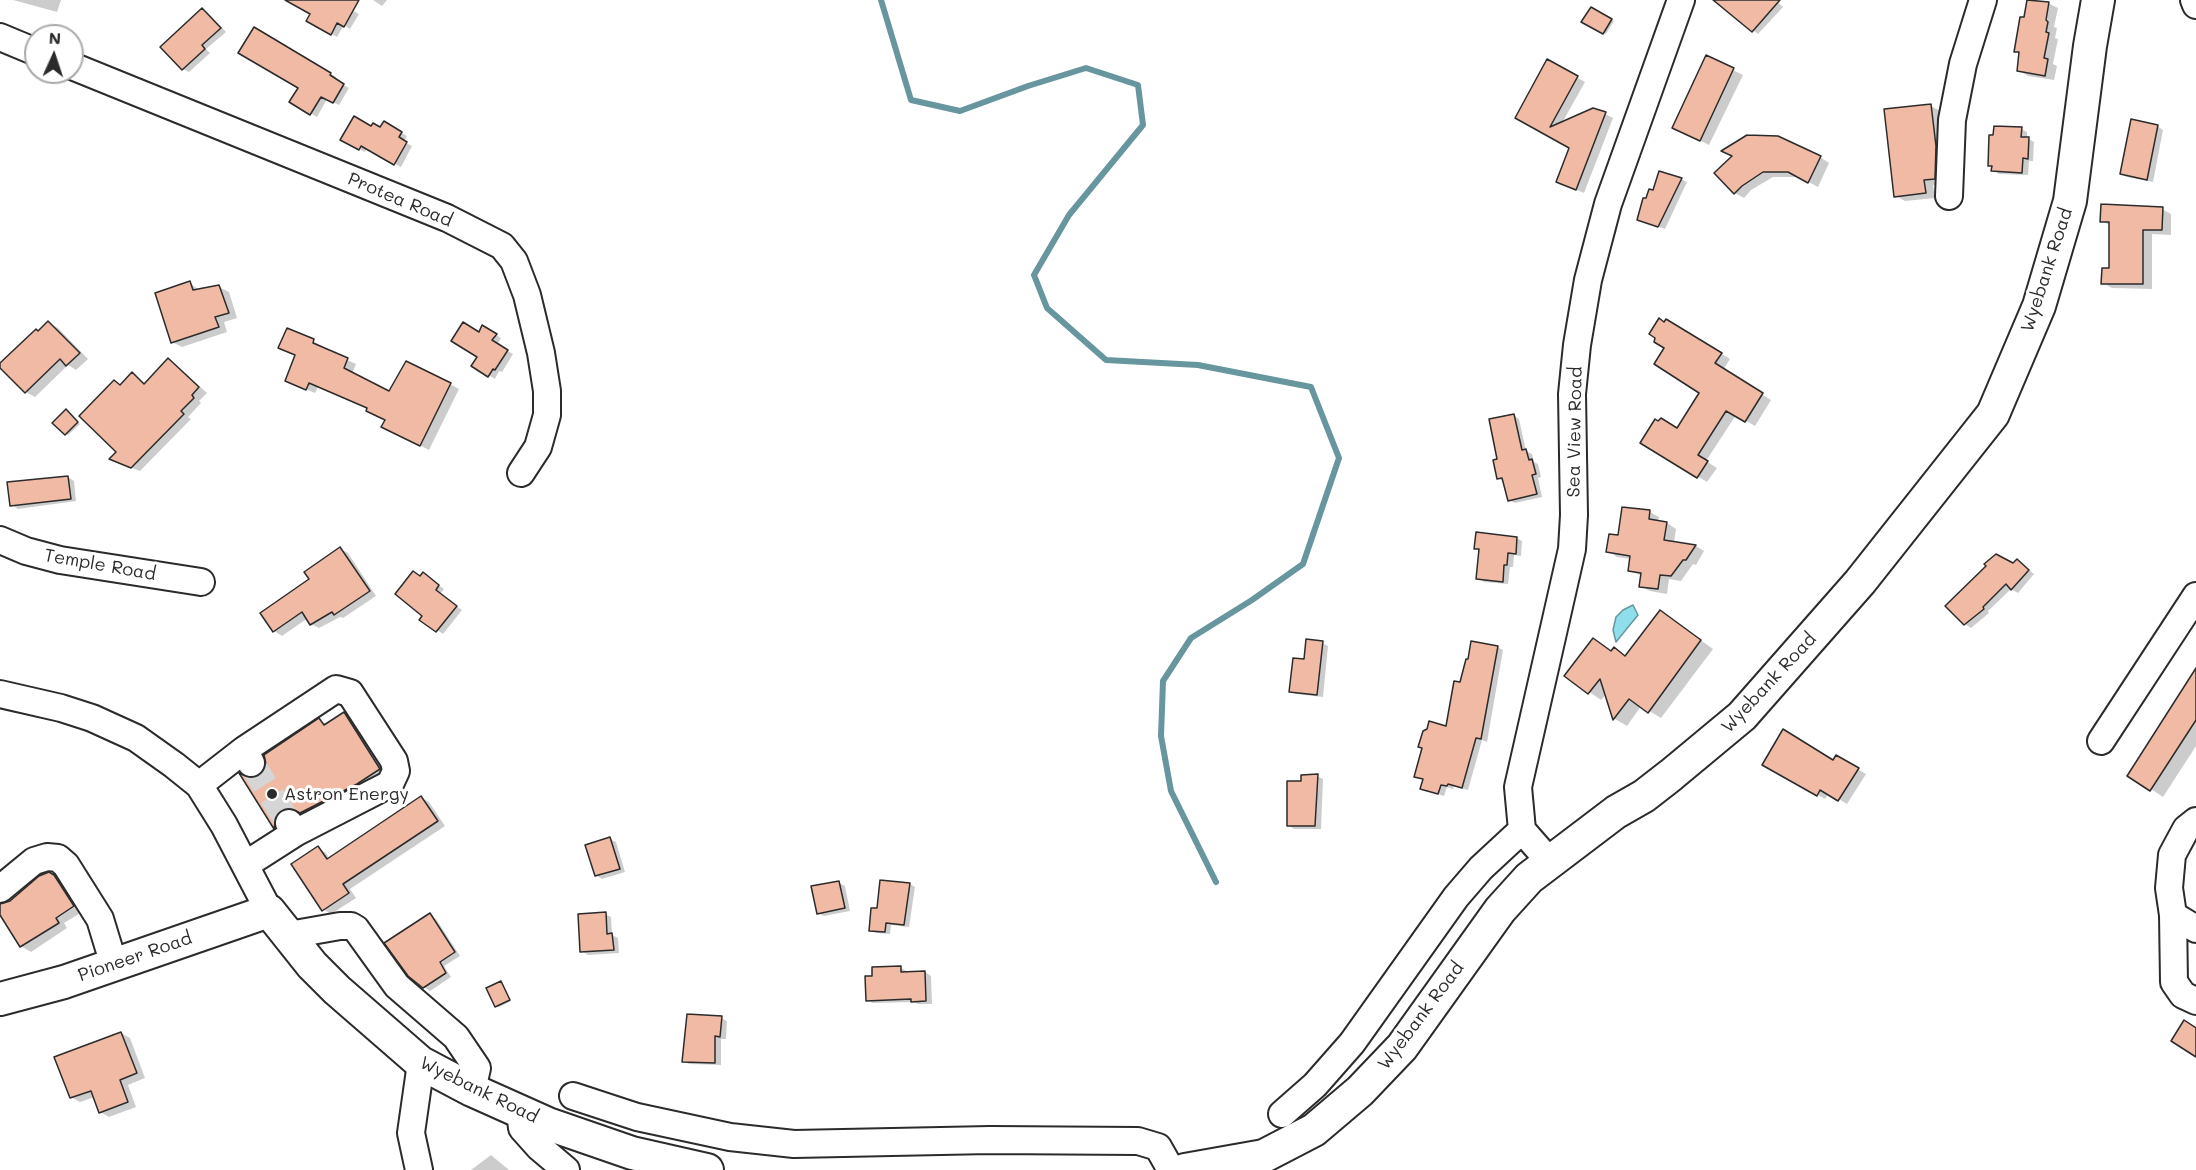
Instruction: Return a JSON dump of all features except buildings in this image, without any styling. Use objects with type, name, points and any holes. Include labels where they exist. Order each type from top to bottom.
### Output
[{"type":"main road","name":"Wyebank Road","points":[[1185,1170],[1263,1163],[1314,1130],[1360,1091],[1402,1047],[1500,909],[1530,878],[1616,812],[1644,796],[1742,717],[1860,582],[1993,414],[2039,306],[2070,201],[2098,0]]},
{"type":"main road","name":"Wyebank Road","points":[[269,911],[312,965],[420,1064],[548,1124],[632,1153],[707,1170]]},
{"type":"main road","name":"Pioneer Road","points":[[0,999],[64,982],[269,911]]},
{"type":"street","name":"Sea View Road","points":[[1522,830],[1518,787],[1572,549],[1575,491],[1572,394],[1577,345],[1588,280],[1608,204],[1681,0]]},
{"type":"street","points":[[1949,196],[1953,111],[1963,64],[1983,0]]},
{"type":"street","points":[[2194,0],[2196,5]]},
{"type":"street","points":[[0,37],[24,47]]},
{"type":"street","name":"Protea Road","points":[[84,71],[447,218],[502,246],[514,261],[527,295],[541,353],[547,391],[547,416],[538,447],[521,473]]},
{"type":"street","name":"Temple Road","points":[[0,540],[26,551],[60,560],[201,582]]},
{"type":"street","points":[[2101,741],[2196,596]]},
{"type":"street","points":[[199,785],[248,757],[336,689],[350,693],[394,761],[396,771],[390,784],[292,828],[245,865]]},
{"type":"street","points":[[0,694],[61,708],[121,731],[149,747],[199,785],[224,825],[269,911]]},
{"type":"street","points":[[2196,821],[2186,829],[2172,855],[2169,888],[2173,915],[2174,982],[2183,995],[2196,1001]]},
{"type":"street","points":[[1282,1114],[1315,1085],[1352,1043],[1456,897],[1481,868],[1522,830],[1550,862]]},
{"type":"street","points":[[0,889],[34,861],[47,856],[58,858],[66,865],[100,919],[114,965]]},
{"type":"street","points":[[2173,915],[2196,929]]},
{"type":"street","points":[[289,935],[340,926],[351,926],[356,929],[397,986],[456,1037],[477,1068],[472,1090]]},
{"type":"street","points":[[419,1170],[411,1132],[420,1064]]},
{"type":"street","points":[[573,1096],[637,1117],[730,1137],[794,1144],[990,1140],[1138,1141],[1158,1148],[1172,1170]]},
{"type":"street","points":[[520,1111],[522,1128],[539,1147],[566,1170]]},
{"type":"water","points":[[1633,605],[1638,615],[1616,642],[1613,630],[1616,617]]},
{"type":"waterway","points":[[881,0],[911,100],[960,111],[1086,68],[1138,85],[1143,125],[1069,215],[1034,275],[1047,308],[1106,360],[1198,365],[1311,387],[1339,458],[1303,564],[1252,600],[1191,638],[1163,681],[1161,736],[1171,791],[1216,882]]},
{"type":"tunnel","points":[[251,763],[289,823]]},
{"type":"place","name":"Astron Energy","points":[[272,794]]}]
